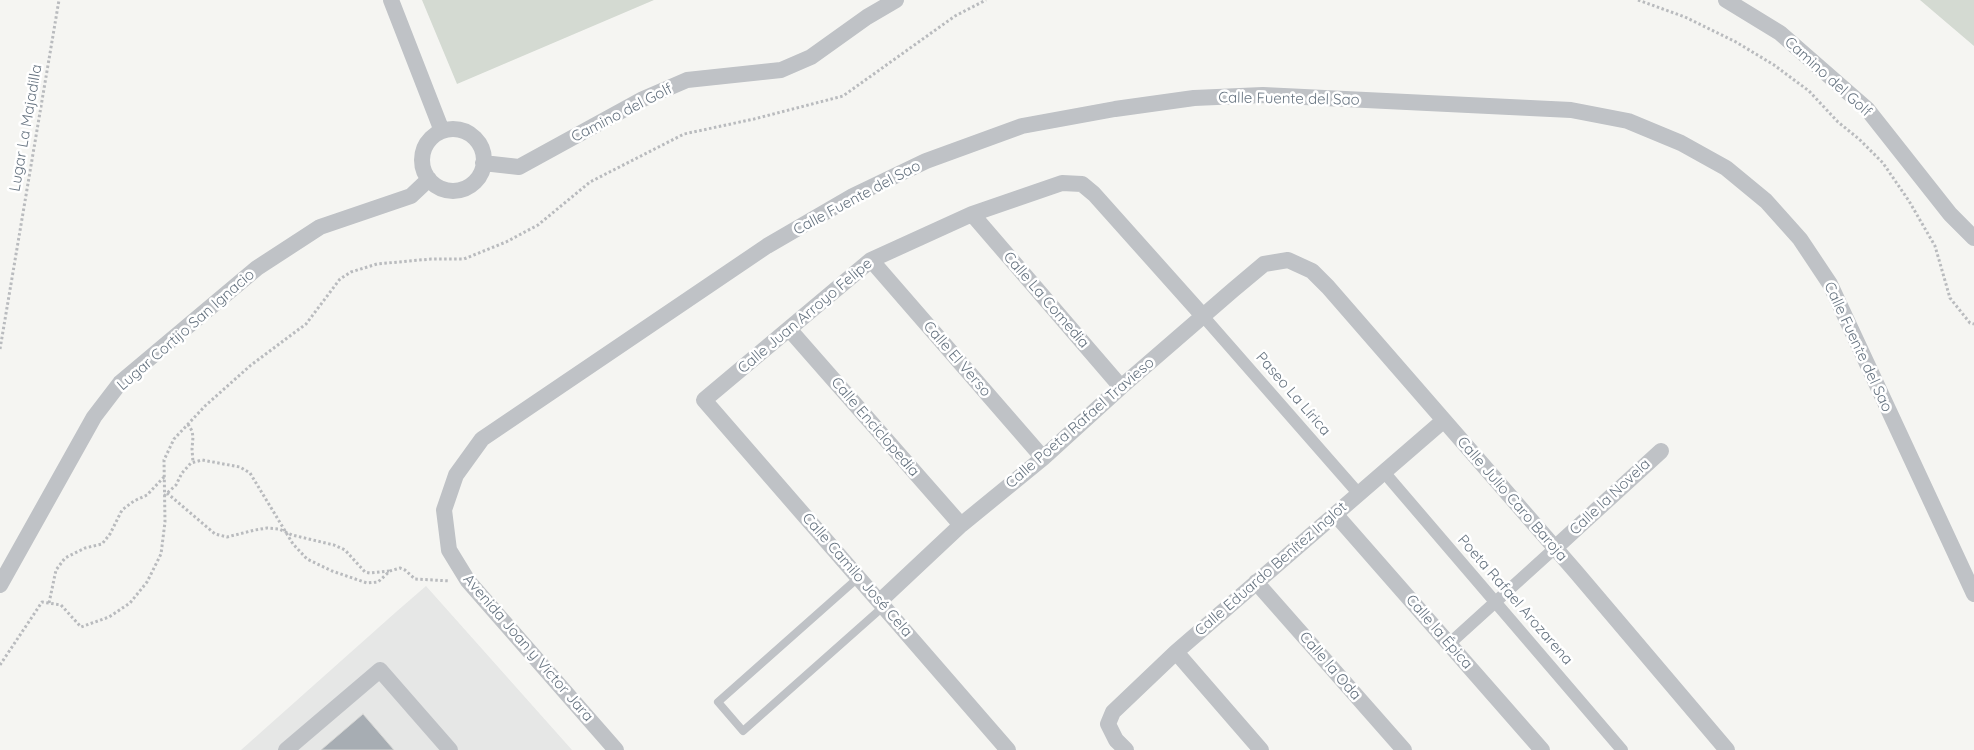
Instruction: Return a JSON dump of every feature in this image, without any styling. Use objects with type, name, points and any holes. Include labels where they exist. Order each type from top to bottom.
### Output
[{"type":"street","points":[[392,0],[442,130]]},
{"type":"street","name":"Camino del Golf","points":[[483,163],[519,167],[643,99],[687,80],[781,70],[810,57],[867,17],[896,0]]},
{"type":"street","name":"Camino del Golf","points":[[1726,0],[1780,33],[1868,109],[1950,214],[1974,238]]},
{"type":"street","name":"Calle Fuente del Sao","points":[[444,510],[456,475],[482,439],[767,246],[853,196],[926,161],[1022,126],[1115,109],[1186,99],[1263,95],[1572,110],[1628,121],[1681,143],[1726,168],[1766,201],[1800,239],[1830,284],[1974,594]]},
{"type":"street","points":[[454,129],[467,132],[476,140],[482,151],[483,163],[481,173],[475,182],[456,190],[446,190],[437,186],[429,179],[423,169],[422,157],[425,146],[432,136],[442,130],[454,129]]},
{"type":"street","name":"Lugar Cortijo San Ignacio","points":[[0,586],[94,417],[120,383],[257,268],[320,227],[411,196],[429,179]]},
{"type":"street","name":"Calle Juan Arroyo Felipe","points":[[704,400],[871,260],[972,214],[1062,183],[1082,184],[1094,194],[1203,316]]},
{"type":"street","name":"Calle La Comedia","points":[[972,214],[1121,387]]},
{"type":"street","name":"Calle El Verso","points":[[871,260],[1043,458]]},
{"type":"street","name":"Calle Poeta Rafael Travieso","points":[[882,604],[961,525],[1043,458],[1121,387],[1264,264],[1288,260]]},
{"type":"street","name":"Calle Julio Caro Baroja","points":[[1288,260],[1312,271],[1328,287],[1555,548],[1727,750]]},
{"type":"street","name":"Paseo La Lírica","points":[[1203,316],[1358,493]]},
{"type":"street","name":"Calle Enciclopedia","points":[[789,329],[961,525]]},
{"type":"street","name":"Calle Camilo José Cela","points":[[704,400],[1008,750]]},
{"type":"street","name":"Calle Eduardo Benítez Inglot","points":[[1126,750],[1116,740],[1108,724],[1112,712],[1176,652],[1443,421]]},
{"type":"street","name":"Calle la Novela","points":[[1449,644],[1661,451]]},
{"type":"street","name":"Poeta Rafael Arozarena","points":[[1384,471],[1622,750]]},
{"type":"street","name":"Avenida Joan y Victor Jara","points":[[444,510],[449,550],[468,581],[616,750]]},
{"type":"street","name":"Calle la Épica","points":[[1336,515],[1542,750]]},
{"type":"street","name":"Calle la Oda","points":[[1256,582],[1404,750]]},
{"type":"street","points":[[1176,652],[1261,750]]},
{"type":"street","points":[[286,750],[380,670],[450,750]]},
{"type":"lane","points":[[859,577],[718,702],[743,731],[882,604]]},
{"type":"path","name":"Lugar La Majadilla","points":[[0,349],[59,0]]},
{"type":"path","points":[[0,665],[42,602],[61,605],[82,627],[110,617],[130,603],[147,582],[161,554],[166,495],[164,460],[174,439],[205,406],[251,365],[306,324],[340,279],[351,272],[377,264],[431,259],[464,259],[506,242],[538,225],[590,182],[684,134],[754,119],[843,96],[955,16],[986,0]]},
{"type":"path","points":[[1638,0],[1686,17],[1736,42],[1774,64],[1809,91],[1838,122],[1859,139],[1883,163],[1909,201],[1935,246],[1950,298],[1970,323],[1974,324]]},
{"type":"path","points":[[188,424],[192,431],[193,462]]},
{"type":"path","points":[[166,495],[176,485],[182,473],[193,462],[202,460],[240,467],[250,473],[293,544],[308,559],[332,571],[367,583],[378,582],[390,571]]},
{"type":"path","points":[[49,603],[56,570],[65,558],[85,548],[102,544],[110,534],[122,510],[134,501],[147,495],[164,477]]},
{"type":"path","points":[[166,495],[215,534],[227,537],[267,528],[279,529],[310,541],[334,545],[345,550],[365,572],[390,571],[400,568],[415,579],[468,581]]},
{"type":"shaded area","points":[[422,0],[654,0],[457,84]]},
{"type":"shaded area","points":[[1920,0],[1974,0],[1974,46]]},
{"type":"shaded area","points":[[426,586],[572,750],[241,750],[396,612]]},
{"type":"building","points":[[363,714],[394,750],[321,750]]}]
